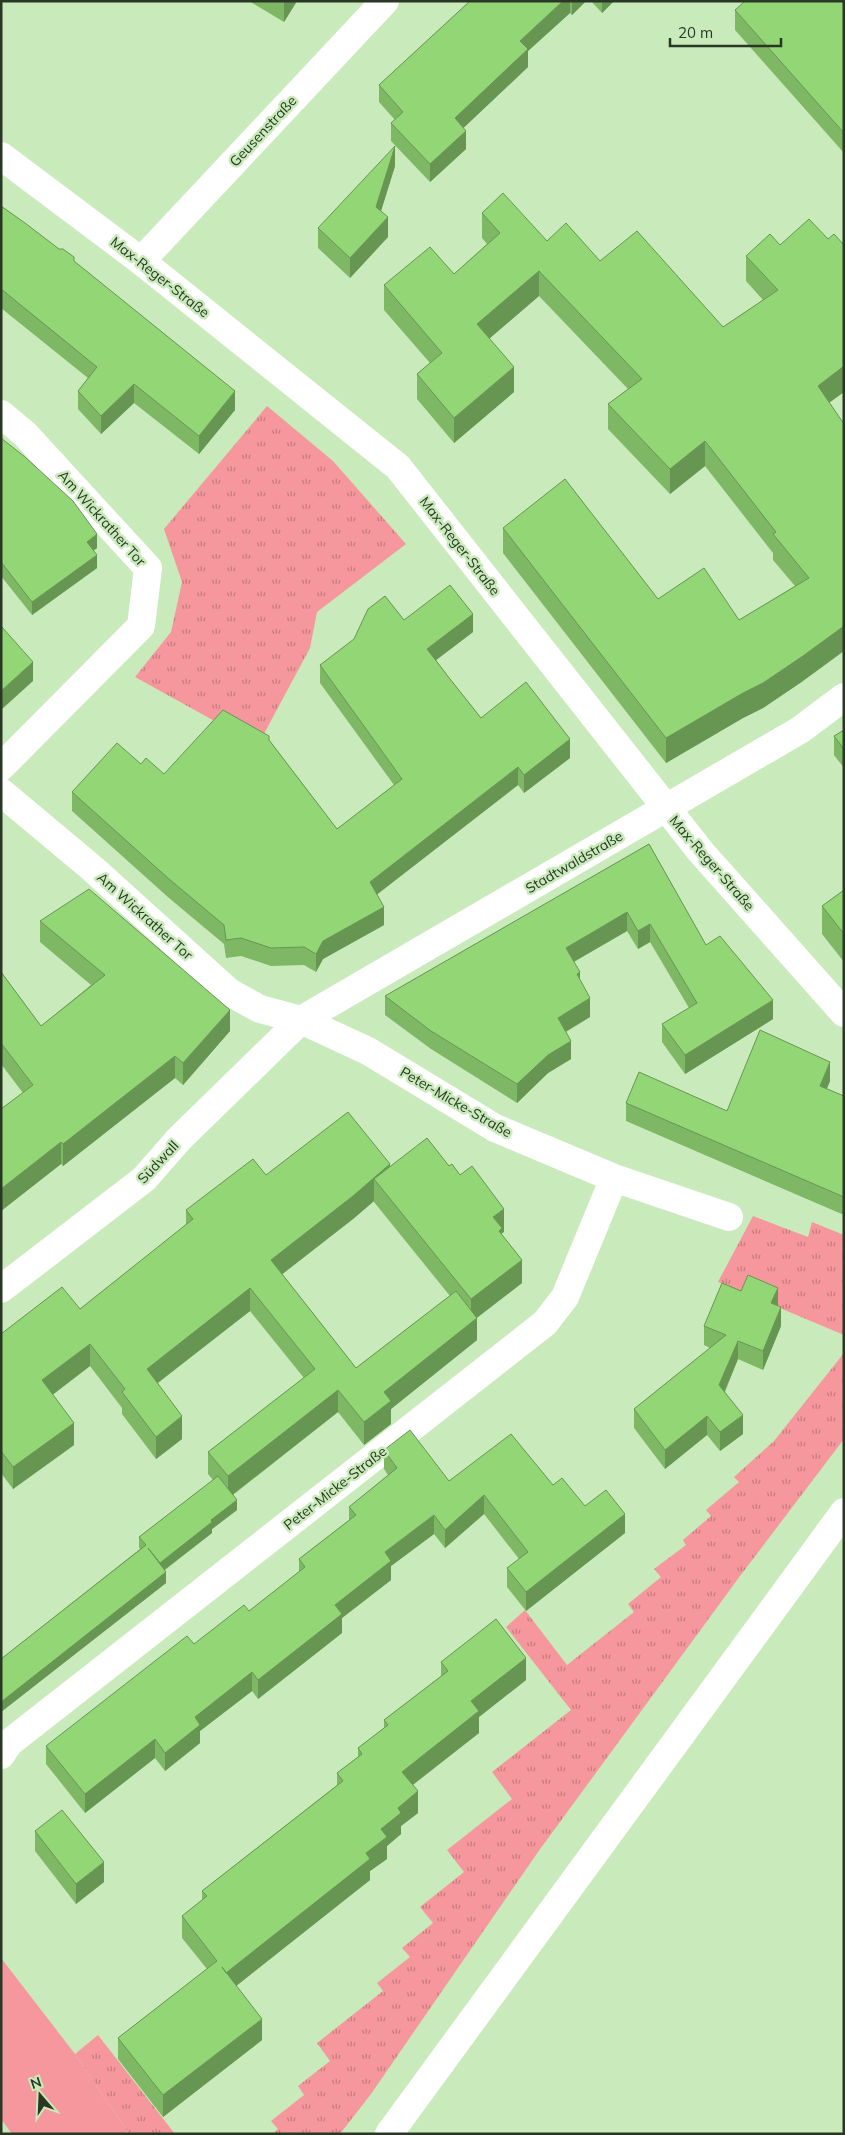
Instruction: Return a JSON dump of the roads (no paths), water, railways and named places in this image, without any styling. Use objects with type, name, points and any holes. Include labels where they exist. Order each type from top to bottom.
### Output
[{"type":"street","name":"Geusenstraße","points":[[141,261],[385,1]]},
{"type":"street","name":"Max-Reger-Straße","points":[[1,156],[141,261],[398,466],[666,809],[701,852],[844,1014]]},
{"type":"street","name":"Am Wickrather Tor","points":[[1,414],[25,434],[148,568],[141,626],[1,767]]},
{"type":"street","name":"Stadtwaldstraße","points":[[301,1020],[800,730],[844,697]]},
{"type":"street","name":"Am Wickrather Tor","points":[[1,792],[93,869],[229,992],[260,1009],[301,1020]]},
{"type":"street","name":"Peter-Micke-Straße","points":[[301,1020],[368,1050],[495,1128],[614,1178],[729,1217]]},
{"type":"street","name":"Südwall","points":[[1,1289],[144,1179],[179,1139],[301,1020]]},
{"type":"street","name":"Peter-Micke-Straße","points":[[1,1756],[8,1743],[545,1324],[565,1297],[614,1178]]},
{"type":"street","points":[[389,2134],[512,1969],[691,1718],[844,1512]]}]
